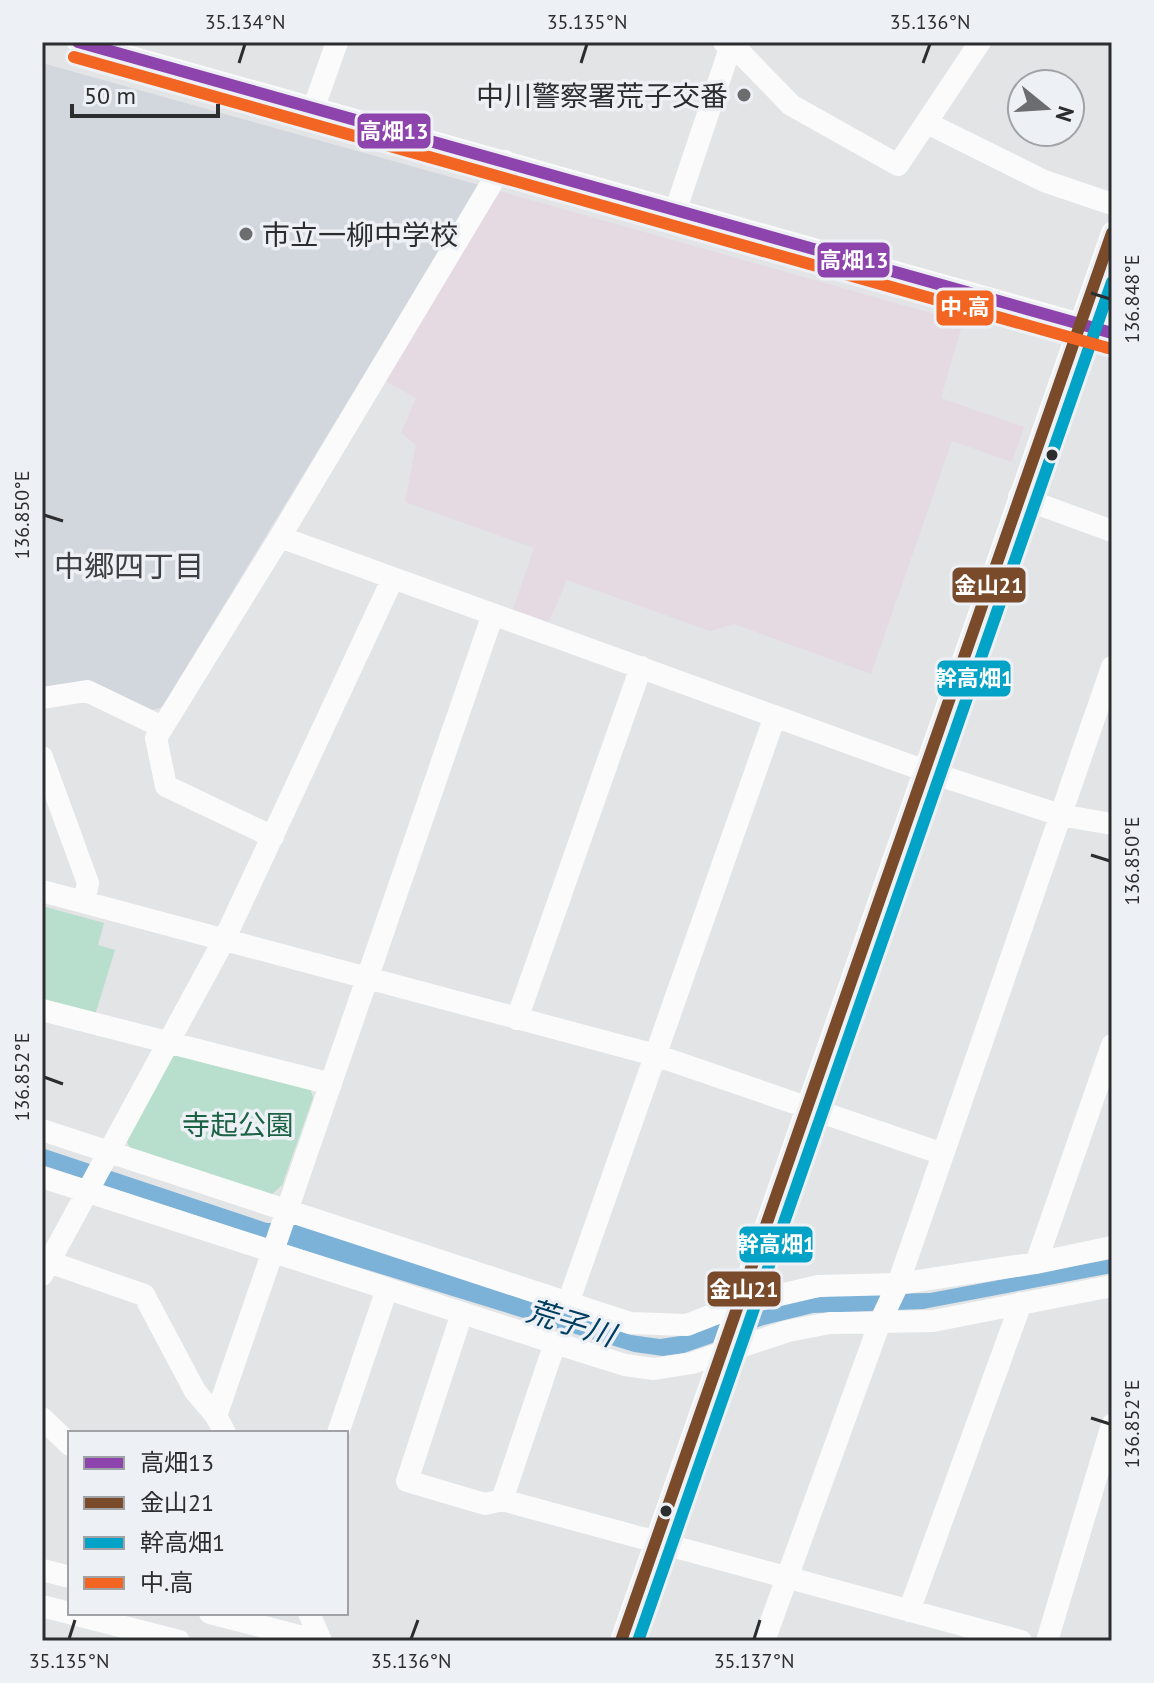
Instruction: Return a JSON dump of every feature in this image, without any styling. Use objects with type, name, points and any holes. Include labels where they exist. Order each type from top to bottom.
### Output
[{"type":"street","points":[[78,42],[1112,333]]},
{"type":"street","points":[[314,107],[337,42]]},
{"type":"street","points":[[676,209],[729,43],[791,105],[898,165],[980,42]]},
{"type":"street","points":[[927,123],[1044,181],[1112,204]]},
{"type":"street","points":[[273,837],[166,786],[156,738],[505,161]]},
{"type":"street","points":[[621,1641],[1112,233]]},
{"type":"street","points":[[1019,497],[1112,531]]},
{"type":"street","points":[[280,537],[923,770],[1060,815],[1112,824]]},
{"type":"street","points":[[220,1424],[195,1391],[144,1295],[46,1268],[224,940],[393,578]]},
{"type":"street","points":[[220,1424],[274,1248],[493,614]]},
{"type":"street","points":[[517,1019],[641,667]]},
{"type":"street","points":[[764,1641],[881,1320],[896,1287],[1112,667]]},
{"type":"street","points":[[42,698],[87,691],[162,727]]},
{"type":"street","points":[[568,1303],[775,716]]},
{"type":"street","points":[[42,757],[88,883],[84,902]]},
{"type":"street","points":[[42,891],[655,1055],[943,1154]]},
{"type":"street","points":[[42,1010],[331,1084]]},
{"type":"street","points":[[1036,1263],[1112,1045]]},
{"type":"street","points":[[42,1130],[107,1158],[630,1323],[648,1325],[687,1325],[818,1286],[896,1287],[1112,1247]]},
{"type":"street","points":[[42,1177],[90,1189],[274,1248],[387,1289],[625,1365],[654,1369],[692,1363],[788,1331],[830,1323],[933,1321],[1112,1286]]},
{"type":"street","points":[[339,1431],[387,1289]]},
{"type":"street","points":[[909,1611],[1021,1303]]},
{"type":"street","points":[[462,1313],[407,1481],[485,1504],[502,1500],[1021,1641]]},
{"type":"street","points":[[502,1500],[555,1343]]},
{"type":"street","points":[[42,1418],[68,1443]]},
{"type":"street","points":[[1047,1641],[1112,1425]]},
{"type":"street","points":[[1090,1499],[1112,1505]]},
{"type":"street","points":[[42,1570],[68,1576]]},
{"type":"street","points":[[42,1606],[111,1632],[179,1641]]},
{"type":"street","points":[[218,1615],[319,1641]]},
{"type":"street","points":[[310,1615],[319,1641]]},
{"type":"shaded area","points":[[42,63],[479,185],[162,707],[152,710],[89,680],[42,687]]},
{"type":"shaded area","points":[[499,191],[963,322],[941,398],[1024,427],[1012,462],[952,441],[871,674],[734,624],[710,631],[567,580],[549,622],[513,609],[534,548],[405,502],[416,445],[401,433],[416,398],[385,381]]},
{"type":"green space","points":[[42,906],[104,923],[98,945],[115,950],[95,1015],[42,1001]]},
{"type":"green space","name":"寺起公園","points":[[174,1054],[309,1084],[313,1098],[282,1185],[271,1195],[130,1148],[126,1140]]},
{"type":"water","name":"荒子川","points":[[42,1148],[267,1223],[294,1223],[631,1335],[660,1339],[687,1335],[775,1304],[834,1295],[930,1293],[1112,1259],[1112,1273],[923,1309],[813,1313],[764,1325],[684,1353],[663,1356],[634,1352],[264,1238],[42,1165]]},
{"type":"transit line","name":"高畑13","points":[[78,42],[1112,333]]},
{"type":"transit line","name":"中.高","points":[[74,57],[1108,348]]},
{"type":"transit line","name":"金山21","points":[[621,1641],[1112,233]]},
{"type":"transit line","name":"幹高畑1","points":[[638,1641],[1112,282]]},
{"type":"place","name":"中川警察署荒子交番","points":[[744,95]]},
{"type":"place","name":"市立一柳中学校","points":[[246,234]]},
{"type":"district","name":"中郷四丁目","points":[[129,565]]}]
